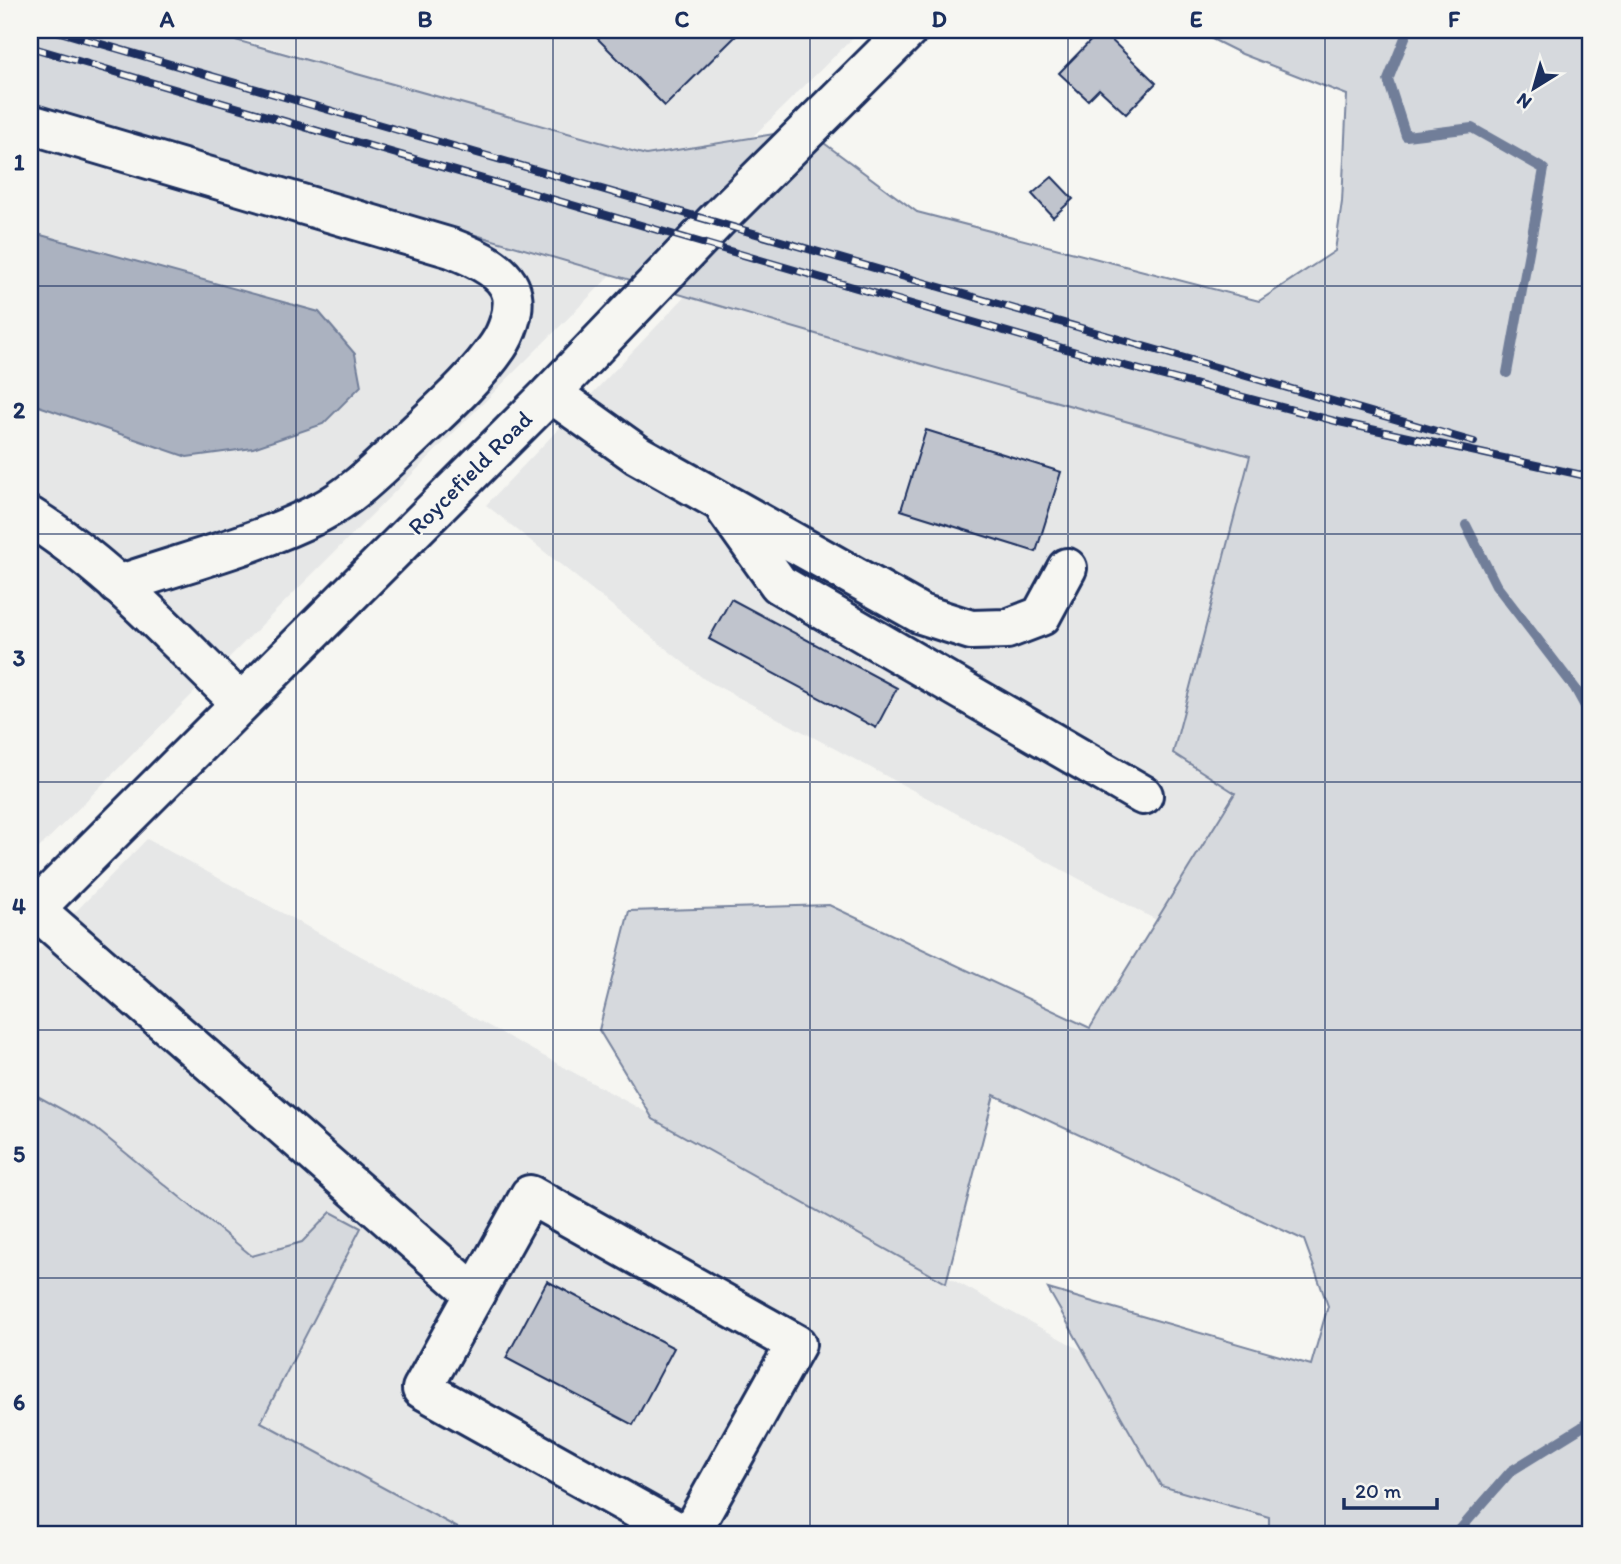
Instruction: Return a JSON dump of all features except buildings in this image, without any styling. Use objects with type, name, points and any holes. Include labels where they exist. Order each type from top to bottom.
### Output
[{"type":"street","name":"Roycefield Road","points":[[32,912],[551,393],[716,221],[908,30]]},
{"type":"street","points":[[30,124],[451,247],[491,268],[512,293],[509,323],[499,344],[484,363],[449,402],[354,490],[322,512],[287,528],[118,586]]},
{"type":"street","points":[[551,393],[638,455],[921,614],[971,630],[1007,629],[1041,616],[1067,568]]},
{"type":"street","points":[[722,503],[779,584],[1143,795]]},
{"type":"street","points":[[30,517],[61,537],[118,586],[240,702]]},
{"type":"street","points":[[32,912],[475,1294]]},
{"type":"street","points":[[682,1534],[422,1389],[530,1195],[796,1344],[690,1534]]},
{"type":"shaded area","points":[[30,30],[200,30],[646,155],[805,129],[917,212],[1259,301],[1335,251],[1342,202],[1347,95],[1242,54],[1194,30],[1591,30],[1591,1534],[1269,1534],[1269,1517],[1161,1486],[1048,1289],[1311,1365],[1328,1306],[1304,1240],[994,1095],[946,1283],[653,1119],[599,1030],[629,911],[829,905],[1090,1028],[1235,793],[1173,753],[1250,456],[840,341],[30,105]]},
{"type":"shaded area","points":[[210,30],[861,30],[713,176]]},
{"type":"shaded area","points":[[30,98],[617,269],[30,857]]},
{"type":"shaded area","points":[[30,232],[319,312],[355,354],[361,386],[323,424],[253,448],[187,457],[30,403]]},
{"type":"shaded area","points":[[696,285],[1264,452],[1239,782],[1160,922],[704,679],[486,505]]},
{"type":"shaded area","points":[[147,839],[1346,1495],[1317,1534],[396,1534],[30,1334],[30,958]]},
{"type":"shaded area","points":[[30,1092],[94,1127],[252,1256],[302,1242],[331,1212],[361,1228],[261,1422],[469,1534],[30,1534]]},
{"type":"waterway","points":[[1408,30],[1388,80],[1406,136],[1472,128],[1544,169],[1507,373]]},
{"type":"waterway","points":[[1466,525],[1496,585],[1575,688],[1591,717]]},
{"type":"waterway","points":[[1456,1534],[1511,1471],[1582,1427],[1591,1418]]},
{"type":"railway","points":[[53,30],[1474,442]]},
{"type":"railway","points":[[30,47],[1114,363],[1339,422],[1591,477]]}]
